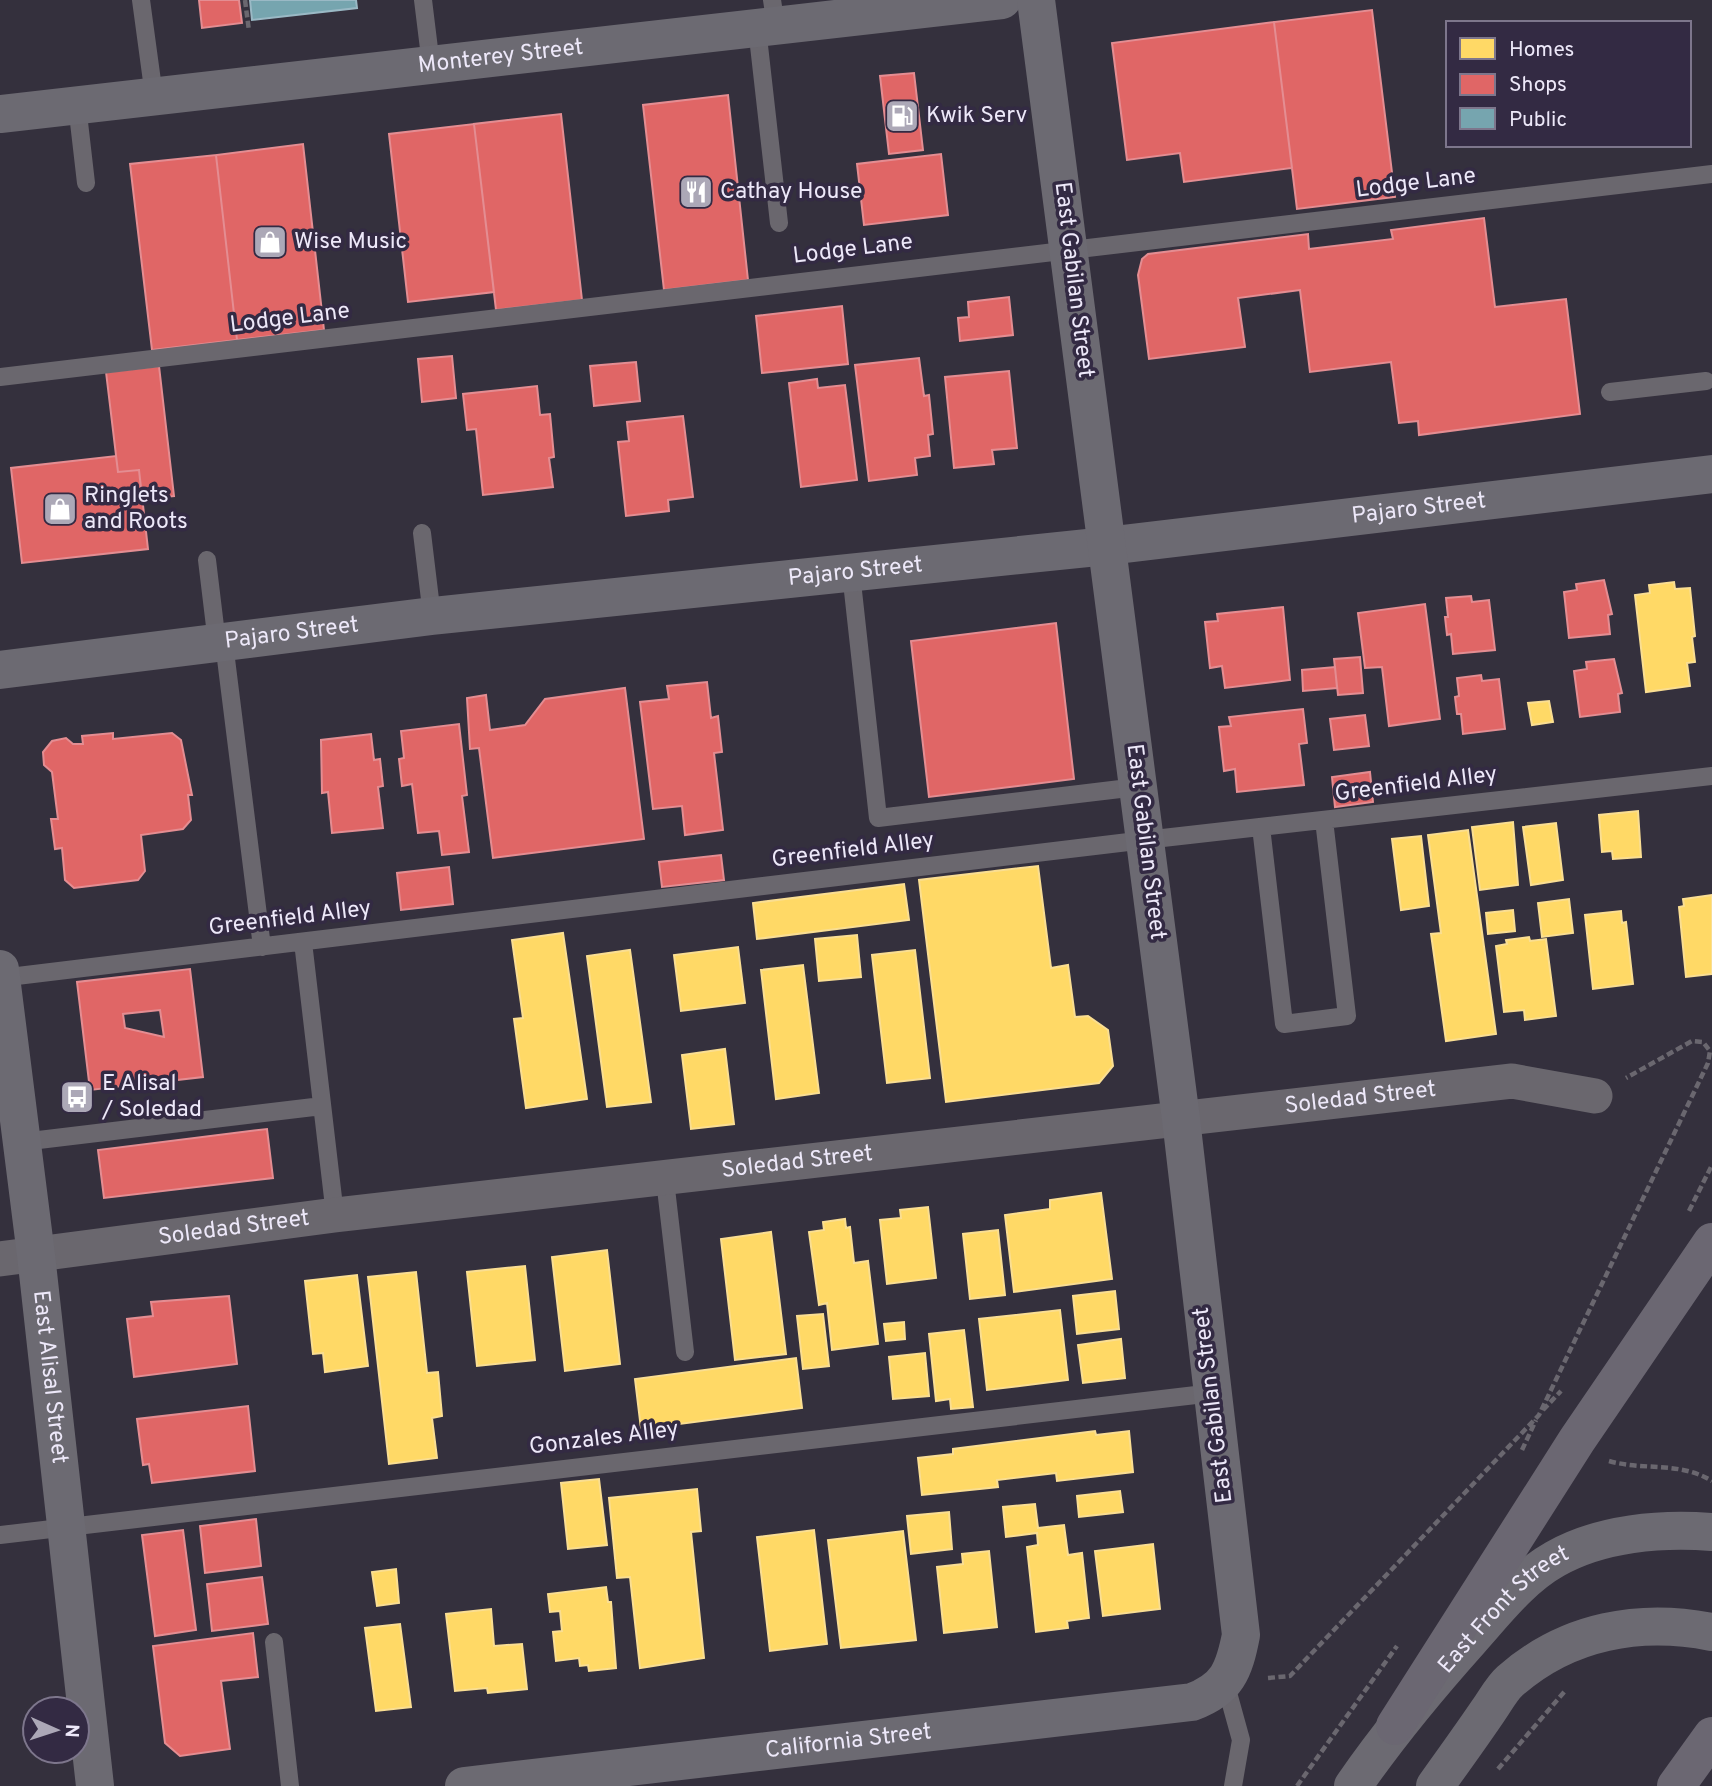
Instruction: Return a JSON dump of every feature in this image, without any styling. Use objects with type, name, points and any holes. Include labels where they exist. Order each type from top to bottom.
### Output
[{"type":"main road","points":[[1395,1726],[1577,1440],[1712,1242]]},
{"type":"main road","points":[[1682,1778],[1712,1736]]},
{"type":"street","name":"Monterey Street","points":[[0,114],[431,65],[768,18],[1002,0]]},
{"type":"street","name":"East Gabilan Street","points":[[1036,0],[1181,1119],[1241,1635],[1236,1660],[1225,1682]]},
{"type":"street","name":"Pajaro Street","points":[[0,670],[432,616],[1107,546],[1712,474]]},
{"type":"street","name":"East Alisal Street","points":[[0,975],[22,1142],[18,1257],[67,1526],[95,1786]]},
{"type":"street","name":"Soledad Street","points":[[18,1257],[335,1216],[1512,1082],[1595,1096]]},
{"type":"street","name":"East Front Street","points":[[1353,1786],[1395,1726],[1517,1587],[1555,1558],[1596,1542],[1641,1533],[1712,1532]]},
{"type":"street","points":[[1435,1786],[1509,1681],[1551,1653],[1591,1636],[1632,1625],[1673,1624],[1712,1632]]},
{"type":"street","name":"California Street","points":[[464,1786],[1192,1702],[1211,1695],[1225,1682]]},
{"type":"lane","points":[[141,0],[154,96]]},
{"type":"lane","points":[[423,0],[431,65]]},
{"type":"lane","points":[[768,18],[779,223]]},
{"type":"lane","points":[[77,105],[86,183]]},
{"type":"lane","name":"Lodge Lane","points":[[0,377],[1070,248],[1712,174]]},
{"type":"lane","points":[[1610,392],[1706,381]]},
{"type":"lane","points":[[422,533],[432,616]]},
{"type":"lane","points":[[207,559],[262,947]]},
{"type":"lane","points":[[851,573],[878,818],[1137,787]]},
{"type":"lane","name":"Greenfield Alley","points":[[0,975],[262,947],[1144,840],[1712,776]]},
{"type":"lane","points":[[1261,827],[1284,1024],[1347,1016],[1324,820]]},
{"type":"lane","points":[[303,942],[335,1216]]},
{"type":"lane","points":[[22,1142],[322,1106]]},
{"type":"lane","points":[[665,1180],[685,1352]]},
{"type":"lane","name":"Gonzales Alley","points":[[0,1535],[1213,1393]]},
{"type":"lane","points":[[274,1642],[290,1786]]},
{"type":"lane","points":[[1225,1682],[1241,1740],[1233,1786]]},
{"type":"path","points":[[245,0],[249,31]]},
{"type":"path","points":[[1225,1682],[1290,1675],[1539,1415],[1709,1063],[1710,1051],[1703,1042],[1692,1041],[1595,1096]]},
{"type":"path","points":[[1604,1460],[1629,1467],[1677,1466],[1695,1470],[1712,1481]]},
{"type":"path","points":[[1493,1775],[1569,1688]]},
{"type":"building: Homes","points":[[1674,582],[1675,589],[1690,588],[1695,662],[1687,663],[1690,686],[1646,692],[1635,595],[1650,593],[1649,585]]},
{"type":"building: Homes","points":[[1549,701],[1553,722],[1532,725],[1528,703]]},
{"type":"building: Homes","points":[[1638,811],[1641,857],[1613,859],[1612,851],[1602,852],[1599,815]]},
{"type":"building: Homes","points":[[1513,822],[1518,885],[1480,890],[1472,827]]},
{"type":"building: Homes","points":[[1556,823],[1563,880],[1531,885],[1523,827]]},
{"type":"building: Homes","points":[[1468,830],[1496,1034],[1446,1041],[1431,934],[1441,933],[1428,835]]},
{"type":"building: Homes","points":[[1421,836],[1429,906],[1401,910],[1392,839]]},
{"type":"building: Homes","points":[[1038,866],[1051,968],[1068,965],[1075,1017],[1088,1016],[1108,1030],[1113,1066],[1099,1083],[946,1102],[919,880]]},
{"type":"building: Homes","points":[[904,884],[909,920],[757,939],[753,903]]},
{"type":"building: Homes","points":[[1712,895],[1712,974],[1686,977],[1679,907],[1684,906],[1683,899]]},
{"type":"building: Homes","points":[[1569,899],[1573,933],[1542,937],[1538,903]]},
{"type":"building: Homes","points":[[1513,910],[1515,931],[1488,934],[1486,913]]},
{"type":"building: Homes","points":[[1621,911],[1622,923],[1626,922],[1633,984],[1593,989],[1585,915]]},
{"type":"building: Homes","points":[[563,933],[587,1099],[526,1108],[514,1019],[523,1018],[512,940]]},
{"type":"building: Homes","points":[[857,935],[861,977],[819,981],[815,939]]},
{"type":"building: Homes","points":[[1529,937],[1530,941],[1546,939],[1556,1016],[1525,1020],[1524,1010],[1504,1012],[1496,946],[1507,944],[1506,940]]},
{"type":"building: Homes","points":[[738,947],[745,1003],[681,1011],[674,955]]},
{"type":"building: Homes","points":[[630,950],[651,1102],[607,1107],[587,956]]},
{"type":"building: Homes","points":[[915,950],[930,1078],[887,1083],[872,955]]},
{"type":"building: Homes","points":[[803,965],[819,1093],[776,1099],[761,970]]},
{"type":"building: Homes","points":[[725,1049],[734,1124],[691,1129],[682,1055]]},
{"type":"building: Homes","points":[[1101,1193],[1112,1279],[1014,1292],[1005,1215],[1050,1209],[1050,1200]]},
{"type":"building: Homes","points":[[928,1207],[936,1278],[887,1284],[880,1220],[901,1218],[900,1210]]},
{"type":"building: Homes","points":[[845,1219],[846,1228],[850,1227],[854,1263],[868,1261],[878,1344],[832,1350],[827,1303],[819,1305],[809,1232],[824,1230],[823,1222]]},
{"type":"building: Homes","points":[[998,1230],[1005,1295],[970,1299],[963,1234]]},
{"type":"building: Homes","points":[[771,1232],[786,1354],[735,1360],[721,1239]]},
{"type":"building: Homes","points":[[607,1250],[620,1364],[565,1371],[552,1257]]},
{"type":"building: Homes","points":[[525,1266],[535,1360],[477,1366],[467,1272]]},
{"type":"building: Homes","points":[[416,1272],[427,1373],[438,1372],[442,1416],[432,1418],[437,1458],[389,1464],[368,1277]]},
{"type":"building: Homes","points":[[357,1275],[368,1366],[325,1372],[323,1353],[313,1354],[305,1281]]},
{"type":"building: Homes","points":[[1115,1291],[1119,1329],[1077,1334],[1073,1296]]},
{"type":"building: Homes","points":[[1060,1310],[1068,1380],[987,1390],[979,1319]]},
{"type":"building: Homes","points":[[823,1314],[829,1366],[803,1369],[797,1316]]},
{"type":"building: Homes","points":[[904,1322],[905,1339],[886,1341],[884,1324]]},
{"type":"building: Homes","points":[[964,1330],[973,1407],[951,1409],[950,1399],[936,1401],[929,1334]]},
{"type":"building: Homes","points":[[1121,1339],[1125,1378],[1083,1383],[1078,1345]]},
{"type":"building: Homes","points":[[925,1353],[929,1396],[893,1399],[889,1357]]},
{"type":"building: Homes","points":[[796,1358],[802,1408],[641,1429],[635,1379]]},
{"type":"building: Homes","points":[[1095,1431],[1096,1435],[1129,1431],[1133,1472],[1057,1481],[1056,1473],[997,1480],[998,1487],[922,1495],[918,1458],[953,1454],[953,1449]]},
{"type":"building: Homes","points":[[599,1479],[607,1545],[568,1549],[561,1483]]},
{"type":"building: Homes","points":[[697,1489],[701,1531],[691,1532],[704,1658],[640,1668],[630,1577],[617,1578],[609,1498]]},
{"type":"building: Homes","points":[[1120,1491],[1123,1512],[1079,1517],[1077,1496]]},
{"type":"building: Homes","points":[[1035,1504],[1038,1528],[1064,1525],[1068,1555],[1082,1553],[1089,1618],[1067,1621],[1068,1628],[1036,1632],[1027,1547],[1038,1545],[1037,1533],[1006,1537],[1003,1507]]},
{"type":"building: Homes","points":[[949,1512],[952,1549],[911,1554],[907,1516]]},
{"type":"building: Homes","points":[[814,1530],[827,1644],[770,1651],[757,1537]]},
{"type":"building: Homes","points":[[903,1531],[916,1640],[841,1648],[828,1540]]},
{"type":"building: Homes","points":[[1153,1544],[1160,1609],[1103,1616],[1095,1551]]},
{"type":"building: Homes","points":[[989,1551],[997,1627],[944,1633],[937,1567],[963,1564],[962,1554]]},
{"type":"building: Homes","points":[[396,1569],[399,1603],[377,1606],[372,1572]]},
{"type":"building: Homes","points":[[606,1587],[608,1602],[611,1602],[616,1668],[589,1671],[588,1665],[580,1666],[579,1658],[556,1661],[553,1632],[562,1631],[560,1611],[550,1612],[548,1594]]},
{"type":"building: Homes","points":[[491,1609],[494,1646],[522,1644],[527,1689],[488,1693],[487,1688],[455,1691],[446,1614]]},
{"type":"building: Homes","points":[[400,1624],[411,1707],[376,1711],[365,1628]]},
{"type":"building: Shops","points":[[199,0],[239,0],[242,23],[202,28]]},
{"type":"building: Shops","points":[[1372,10],[1395,197],[1297,209],[1274,22]]},
{"type":"building: Shops","points":[[1274,22],[1292,168],[1184,182],[1180,153],[1127,160],[1112,43]]},
{"type":"building: Shops","points":[[914,73],[923,150],[889,154],[880,76]]},
{"type":"building: Shops","name":"Cathay House","points":[[728,95],[748,280],[664,290],[643,105]]},
{"type":"building: Shops","points":[[561,114],[582,300],[496,310],[474,124]]},
{"type":"building: Shops","points":[[474,124],[494,292],[408,302],[389,134]]},
{"type":"building: Shops","name":"Wise Music","points":[[303,144],[324,330],[237,340],[216,155]]},
{"type":"building: Shops","points":[[941,154],[948,215],[864,225],[857,164]]},
{"type":"building: Shops","points":[[216,155],[237,340],[152,350],[130,164]]},
{"type":"building: Shops","points":[[1484,218],[1495,307],[1566,299],[1580,414],[1419,435],[1418,421],[1399,423],[1391,362],[1310,372],[1300,290],[1238,298],[1245,347],[1149,359],[1138,275],[1142,259],[1148,254],[1308,234],[1309,249],[1393,239],[1391,230]]},
{"type":"building: Shops","points":[[1009,297],[1013,335],[960,341],[958,318],[969,317],[968,302]]},
{"type":"building: Shops","points":[[842,306],[848,364],[762,373],[756,316]]},
{"type":"building: Shops","points":[[452,356],[456,398],[422,402],[418,359]]},
{"type":"building: Shops","points":[[919,358],[924,396],[929,395],[933,434],[928,435],[930,456],[915,458],[917,475],[869,481],[855,365]]},
{"type":"building: Shops","points":[[636,362],[640,401],[594,406],[590,366]]},
{"type":"building: Shops","points":[[159,366],[174,496],[142,499],[139,470],[118,472],[106,372]]},
{"type":"building: Shops","points":[[1009,371],[1017,448],[992,450],[994,464],[954,468],[945,377]]},
{"type":"building: Shops","points":[[817,379],[818,388],[845,385],[857,480],[801,487],[789,383]]},
{"type":"building: Shops","points":[[537,386],[540,415],[550,414],[554,457],[549,458],[553,487],[483,495],[476,429],[467,430],[463,394]]},
{"type":"building: Shops","points":[[683,416],[693,497],[668,500],[669,511],[626,516],[618,442],[629,441],[627,422]]},
{"type":"building: Shops","points":[[116,456],[118,472],[139,470],[148,549],[22,563],[11,468]]},
{"type":"building: Shops","points":[[1604,580],[1612,614],[1608,615],[1610,634],[1569,638],[1564,592],[1577,590],[1576,584]]},
{"type":"building: Shops","points":[[1471,596],[1472,602],[1489,600],[1495,650],[1453,654],[1451,634],[1447,635],[1446,598]]},
{"type":"building: Shops","points":[[1425,604],[1440,719],[1389,726],[1382,667],[1365,668],[1358,613]]},
{"type":"building: Shops","points":[[1283,607],[1290,680],[1225,688],[1222,666],[1210,668],[1205,622],[1218,621],[1217,614]]},
{"type":"building: Shops","points":[[1056,623],[1074,779],[929,797],[911,641]]},
{"type":"building: Shops","points":[[1360,657],[1363,693],[1338,695],[1334,659]]},
{"type":"building: Shops","points":[[1614,659],[1622,693],[1618,694],[1620,712],[1580,717],[1574,671],[1587,669],[1586,662]]},
{"type":"building: Shops","points":[[1335,667],[1337,688],[1303,691],[1302,670]]},
{"type":"building: Shops","points":[[1481,675],[1482,681],[1499,679],[1505,729],[1463,734],[1461,714],[1457,714],[1455,697],[1459,696],[1457,678]]},
{"type":"building: Shops","points":[[707,682],[711,718],[718,716],[722,752],[714,753],[723,830],[685,835],[682,806],[653,809],[640,702],[669,699],[667,686]]},
{"type":"building: Shops","points":[[625,688],[644,839],[493,858],[479,748],[470,749],[467,698],[486,695],[490,730],[525,725],[545,699]]},
{"type":"building: Shops","points":[[1303,709],[1307,743],[1299,744],[1304,785],[1237,792],[1235,769],[1224,771],[1219,727],[1231,726],[1229,717]]},
{"type":"building: Shops","points":[[1365,715],[1369,746],[1334,750],[1330,719]]},
{"type":"building: Shops","points":[[459,724],[467,795],[462,796],[469,852],[442,855],[439,831],[418,833],[412,784],[402,786],[399,759],[404,758],[401,731]]},
{"type":"building: Shops","points":[[113,733],[113,739],[172,733],[181,740],[192,795],[188,795],[191,820],[183,829],[141,835],[145,871],[138,880],[74,888],[65,880],[62,848],[55,849],[51,819],[58,819],[52,772],[44,765],[43,752],[52,741],[66,738],[73,744],[83,744],[82,736]]},
{"type":"building: Shops","points":[[371,734],[374,760],[380,759],[383,786],[378,787],[383,828],[332,833],[328,792],[322,793],[321,740]]},
{"type":"building: Shops","points":[[1370,772],[1373,802],[1335,807],[1332,777]]},
{"type":"building: Shops","points":[[721,855],[724,880],[662,887],[659,862]]},
{"type":"building: Shops","points":[[449,867],[453,904],[401,910],[397,873]]},
{"type":"building: Shops","points":[[190,969],[203,1077],[90,1090],[77,982]],"holes":[[[160,1010],[164,1037],[125,1028],[123,1014]]]},
{"type":"building: Shops","points":[[267,1129],[273,1178],[104,1198],[98,1150]]},
{"type":"building: Shops","points":[[229,1296],[237,1364],[134,1377],[127,1319],[153,1316],[151,1302]]},
{"type":"building: Shops","points":[[248,1406],[255,1471],[152,1483],[149,1464],[143,1465],[137,1419]]},
{"type":"building: Shops","points":[[256,1519],[261,1566],[205,1573],[200,1526]]},
{"type":"building: Shops","points":[[183,1530],[196,1630],[155,1636],[142,1535]]},
{"type":"building: Shops","points":[[262,1577],[268,1624],[212,1631],[207,1584]]},
{"type":"building: Shops","points":[[253,1633],[258,1677],[221,1681],[230,1749],[180,1756],[165,1743],[153,1646]]},
{"type":"building: Public","points":[[250,0],[356,0],[357,8],[252,20]]},
{"type":"place","name":"Kwik Serv","points":[[902,116]]},
{"type":"place","name":"Cathay House","points":[[696,192]]},
{"type":"place","name":"Wise Music","points":[[270,242]]},
{"type":"place","name":"Ringlets and Roots","points":[[60,509]]},
{"type":"place","name":"E Alisal / Soledad","points":[[77,1097]]}]
